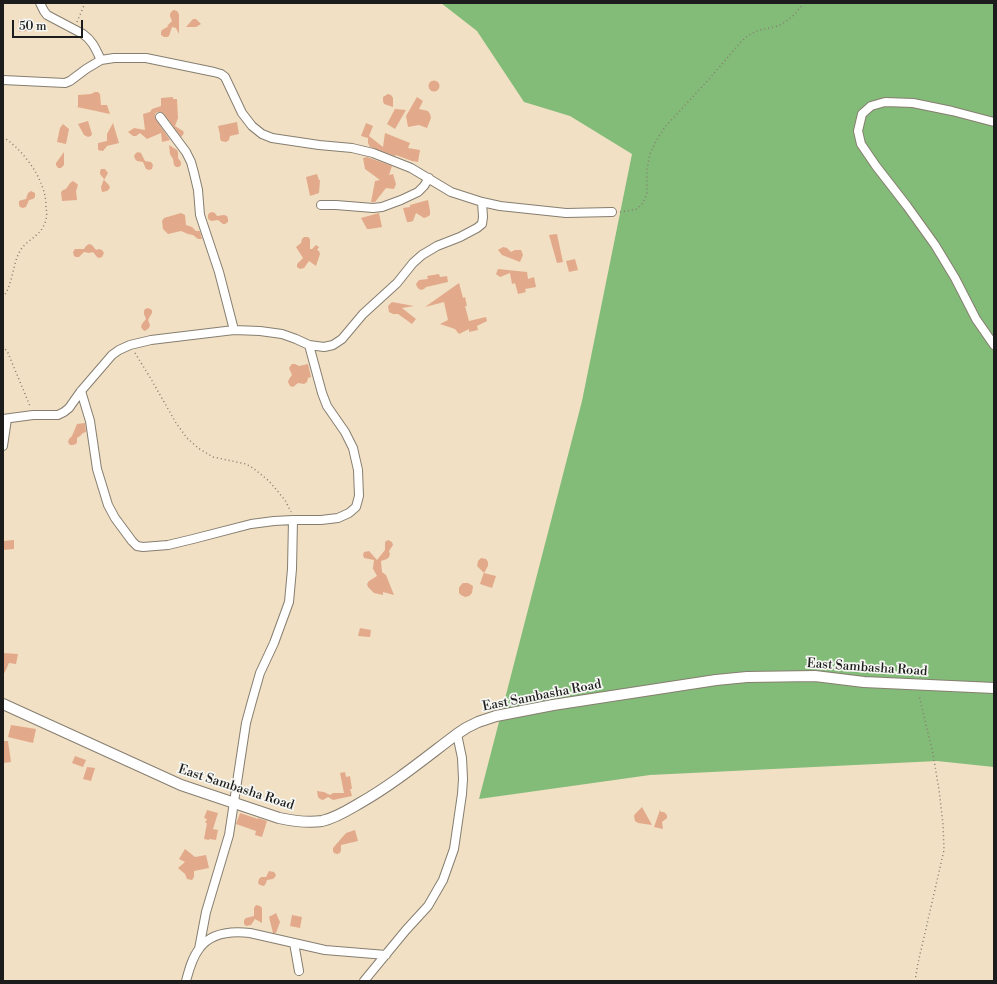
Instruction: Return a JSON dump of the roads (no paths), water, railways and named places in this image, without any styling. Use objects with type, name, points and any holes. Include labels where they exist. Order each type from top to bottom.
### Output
[{"type":"street","points":[[40,3],[47,15],[88,37],[93,43],[101,60]]},
{"type":"street","points":[[3,80],[65,83],[101,60],[114,58],[146,58],[221,74],[228,82],[242,113],[252,126],[262,134],[272,138],[352,148],[373,153],[412,168],[451,192],[482,202],[508,207],[566,212],[612,212]]},
{"type":"street","points":[[994,122],[913,103],[885,102],[871,106],[862,114],[858,131],[862,144],[876,166],[935,245],[955,278],[976,319],[994,345]]},
{"type":"street","points":[[160,117],[186,152],[191,162],[198,190],[200,216],[219,272],[234,330]]},
{"type":"street","points":[[321,205],[372,208],[382,207],[402,200],[418,192],[429,178]]},
{"type":"street","points":[[3,446],[5,419],[33,415],[51,415],[64,412],[69,408],[81,391],[112,355],[130,345],[151,340],[234,330],[282,334],[309,345],[324,347],[333,345],[342,339],[363,314],[397,283],[422,254],[460,237],[482,224],[482,202]]},
{"type":"street","points":[[81,391],[90,421],[97,469],[108,505],[115,518],[137,546],[168,545],[251,524],[274,521],[321,520],[338,518],[349,513],[356,507],[360,496],[358,470],[353,448],[345,432],[327,406],[309,345]]},
{"type":"street","points":[[186,981],[191,965],[199,949],[206,912],[229,835],[246,723],[260,673],[274,643],[289,602],[292,569],[293,520]]},
{"type":"street","name":"East Sambasha Road","points":[[3,704],[181,785],[279,818],[293,821],[322,821],[340,815],[371,797],[457,734],[478,722],[496,716],[553,705],[754,676],[815,676],[864,682],[994,688]]},
{"type":"street","points":[[364,981],[428,906],[443,880],[454,849],[462,794],[462,758],[457,734]]},
{"type":"street","points":[[199,949],[213,938],[229,932],[238,932],[250,933],[325,950],[386,955]]},
{"type":"street","points":[[294,943],[299,971]]}]
